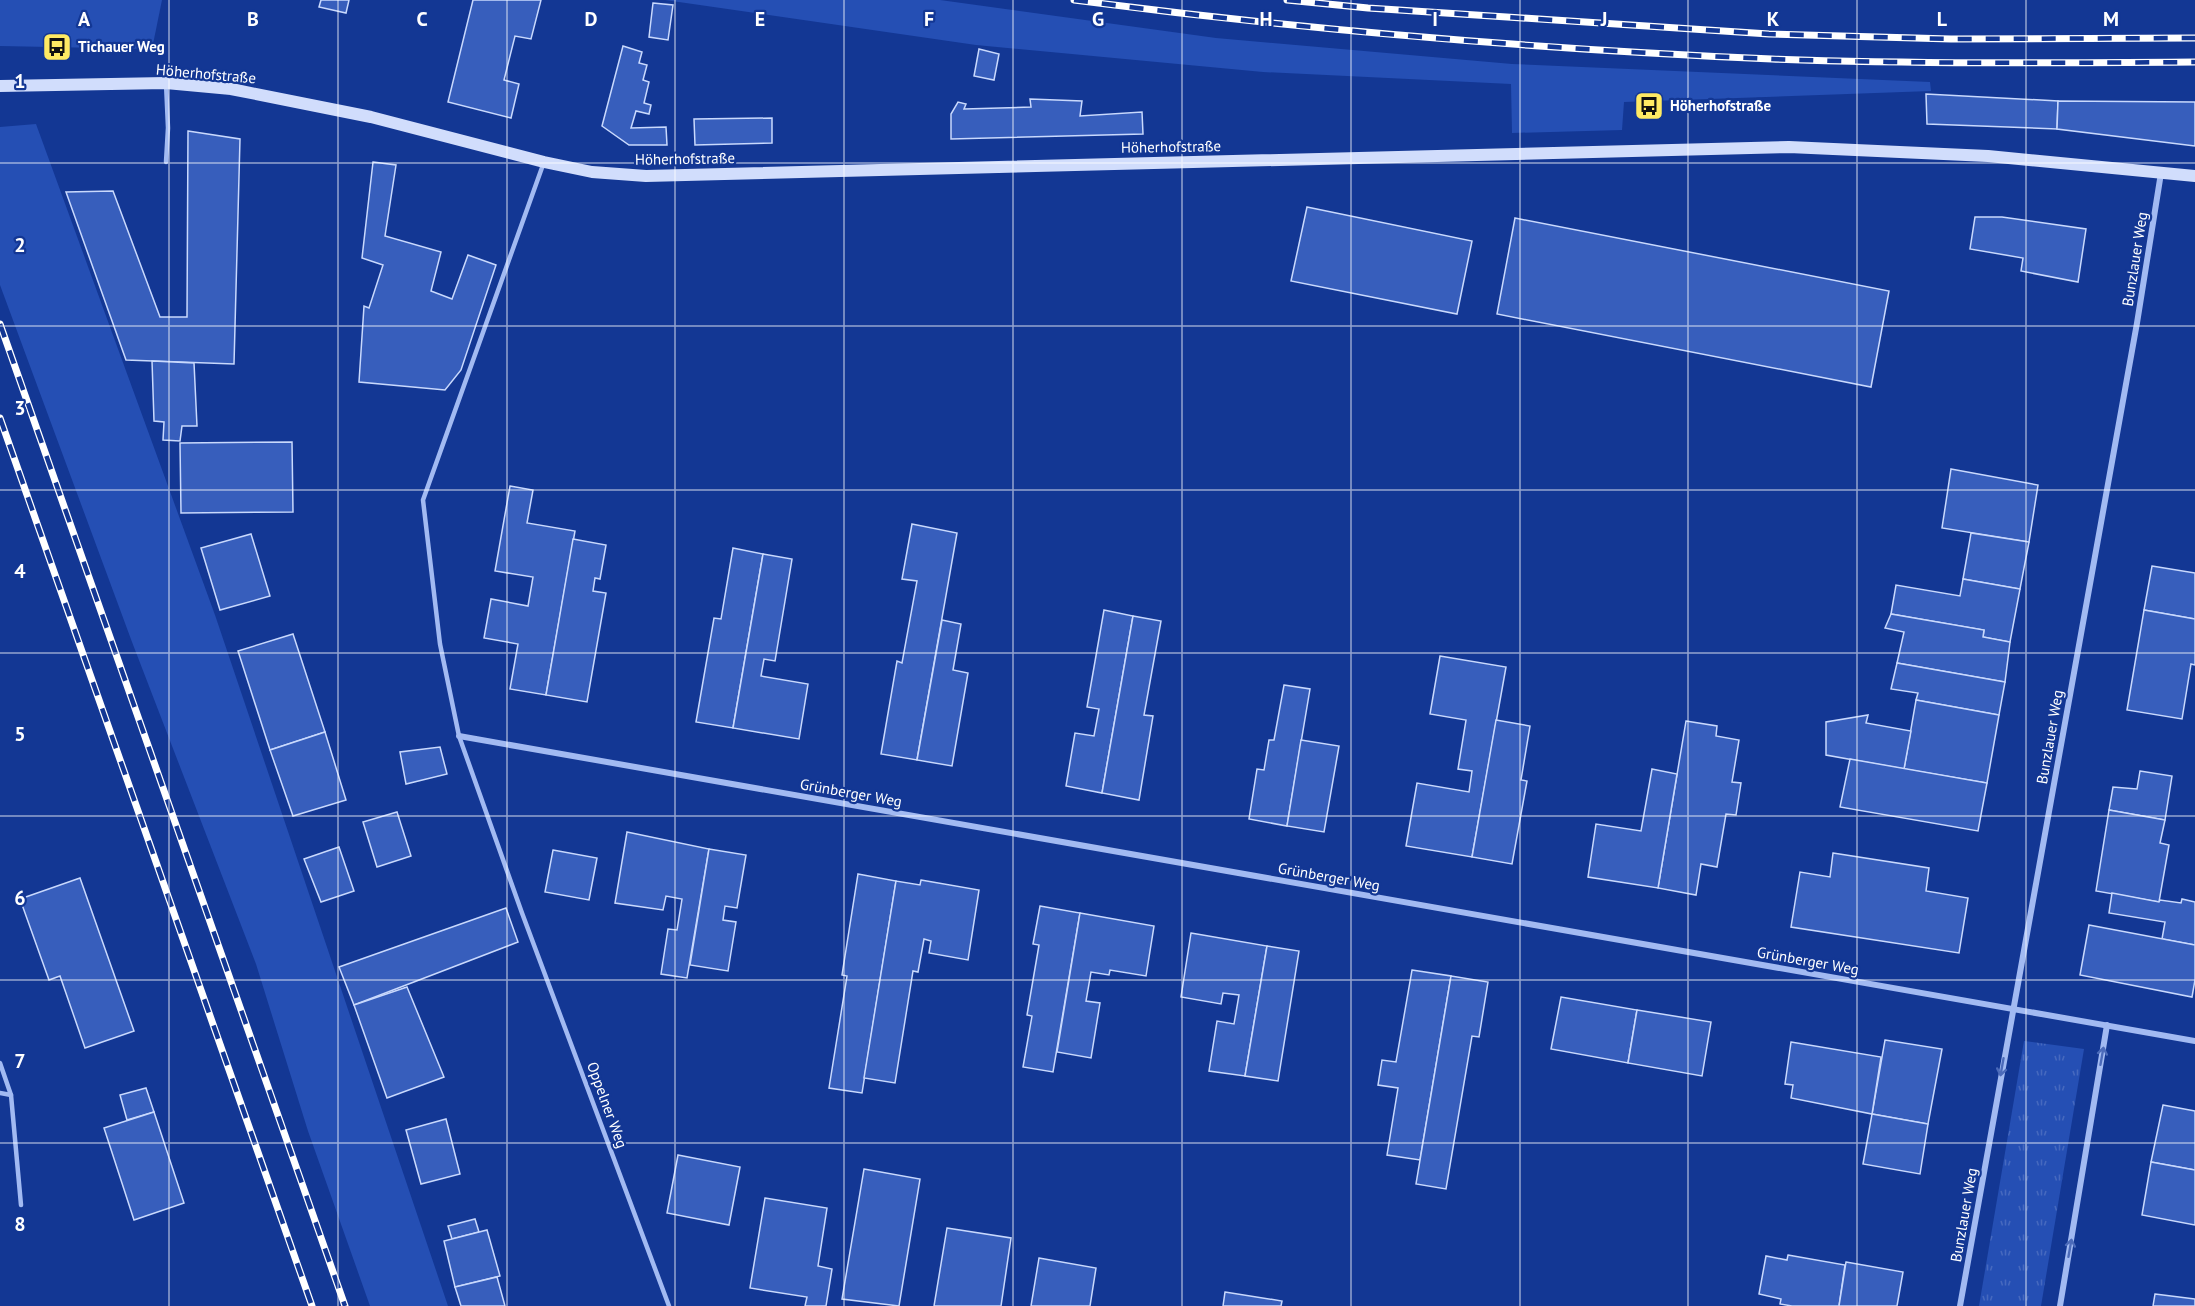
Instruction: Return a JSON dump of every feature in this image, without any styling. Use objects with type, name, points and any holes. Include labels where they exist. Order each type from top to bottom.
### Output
[{"type":"street","name":"Höherhofstraße","points":[[0,86],[166,83],[231,89],[304,102],[544,162],[592,172],[646,176],[1789,147],[1988,156],[2195,176]]},
{"type":"street","name":"Bunzlauer Weg","points":[[1960,1306],[2137,323],[2161,172]]},
{"type":"street","name":"Grünberger Weg","points":[[459,736],[2195,1041]]},
{"type":"street","points":[[2060,1306],[2107,1026]]},
{"type":"lane","points":[[166,83],[168,128],[166,162]]},
{"type":"lane","points":[[459,736],[440,644],[423,500],[544,162]]},
{"type":"lane","name":"Oppelner Weg","points":[[459,736],[522,913],[669,1306]]},
{"type":"lane","points":[[0,1063],[11,1095],[21,1205]]},
{"type":"lane","points":[[0,1094],[11,1095]]},
{"type":"green space","points":[[0,0],[162,0],[152,49],[0,46]]},
{"type":"green space","points":[[665,0],[940,0],[1216,38],[1512,64],[1930,82],[1931,91],[1624,102],[1622,130],[1512,133],[1511,84],[1263,72],[976,45]]},
{"type":"green space","points":[[36,124],[215,615],[448,1306],[370,1306],[308,1131],[256,964],[132,642],[0,285],[0,127]]},
{"type":"green space","points":[[2024,1041],[2084,1049],[2041,1306],[1979,1306]]},
{"type":"building","points":[[321,0],[349,0],[346,13],[319,7]]},
{"type":"building","points":[[473,0],[541,0],[531,39],[515,36],[504,80],[519,84],[511,118],[448,102]]},
{"type":"building","points":[[653,3],[673,5],[668,40],[649,37]]},
{"type":"building","points":[[623,46],[642,52],[639,63],[647,65],[643,80],[649,82],[644,103],[651,105],[649,114],[636,111],[631,128],[666,127],[667,145],[629,145],[602,126]]},
{"type":"building","points":[[979,49],[999,54],[994,80],[974,76]]},
{"type":"building","points":[[1926,94],[2058,101],[2057,129],[1927,124]]},
{"type":"building","points":[[1030,99],[1082,101],[1080,116],[1142,112],[1143,134],[951,139],[951,114],[958,102],[966,104],[964,109],[1031,107]]},
{"type":"building","points":[[2058,101],[2195,102],[2195,146],[2057,129]]},
{"type":"building","points":[[772,118],[772,143],[695,145],[694,119]]},
{"type":"building","points":[[188,131],[240,139],[234,364],[126,360],[66,192],[113,191],[160,317],[187,317]]},
{"type":"building","points":[[373,162],[396,165],[385,236],[441,252],[431,291],[452,299],[468,255],[496,265],[461,370],[445,390],[359,382],[364,306],[369,308],[383,265],[362,258]]},
{"type":"building","points":[[1307,207],[1472,241],[1457,314],[1291,281]]},
{"type":"building","points":[[1975,217],[2002,217],[2086,229],[2078,282],[2021,271],[2023,258],[1970,249]]},
{"type":"building","points":[[1515,218],[1889,291],[1871,387],[1497,314]]},
{"type":"building","points":[[152,361],[194,363],[197,426],[182,426],[180,441],[163,440],[164,422],[154,421]]},
{"type":"building","points":[[292,442],[293,512],[181,513],[180,443]]},
{"type":"building","points":[[1951,469],[2038,485],[2029,542],[1942,528]]},
{"type":"building","points":[[510,486],[533,490],[527,523],[575,531],[546,695],[510,689],[518,644],[484,638],[491,599],[528,606],[533,577],[495,571]]},
{"type":"building","points":[[912,524],[957,533],[917,760],[881,754],[897,661],[902,663],[917,581],[902,579]]},
{"type":"building","points":[[1971,533],[2029,542],[2020,589],[1963,579]]},
{"type":"building","points":[[251,534],[270,596],[220,610],[201,548]]},
{"type":"building","points":[[573,539],[606,545],[600,579],[595,578],[593,591],[606,593],[587,702],[546,695]]},
{"type":"building","points":[[733,548],[763,554],[733,728],[696,722],[714,618],[721,619]]},
{"type":"building","points":[[763,554],[792,559],[775,661],[764,659],[761,676],[808,684],[799,739],[733,728]]},
{"type":"building","points":[[2152,566],[2195,573],[2195,619],[2144,610]]},
{"type":"building","points":[[1963,579],[2020,589],[2010,642],[1983,637],[1984,630],[1891,614],[1896,585],[1960,596]]},
{"type":"building","points":[[1104,610],[1133,616],[1102,793],[1066,786],[1075,733],[1094,736],[1099,709],[1087,707]]},
{"type":"building","points":[[2144,610],[2195,619],[2195,665],[2191,664],[2182,719],[2127,710]]},
{"type":"building","points":[[1891,614],[1984,630],[1983,637],[2010,642],[2005,682],[1897,663],[1904,632],[1885,628]]},
{"type":"building","points":[[1133,616],[1161,621],[1144,715],[1153,716],[1139,800],[1102,793]]},
{"type":"building","points":[[942,620],[961,624],[953,670],[968,673],[952,766],[917,760]]},
{"type":"building","points":[[293,634],[325,732],[270,750],[238,651]]},
{"type":"building","points":[[1440,656],[1506,667],[1472,857],[1406,846],[1417,783],[1469,792],[1472,771],[1458,769],[1466,720],[1430,714]]},
{"type":"building","points":[[1897,663],[2005,682],[1999,715],[1916,700],[1918,693],[1891,689]]},
{"type":"building","points":[[1284,685],[1310,689],[1287,826],[1249,819],[1257,769],[1264,770],[1269,740],[1274,740]]},
{"type":"building","points":[[1916,700],[1999,715],[1987,783],[1904,769]]},
{"type":"building","points":[[1868,715],[1866,723],[1911,731],[1904,769],[1826,755],[1826,722]]},
{"type":"building","points":[[1496,720],[1530,726],[1521,780],[1527,781],[1512,864],[1472,857]]},
{"type":"building","points":[[1686,721],[1717,726],[1716,736],[1739,740],[1732,782],[1741,783],[1736,815],[1726,814],[1717,867],[1701,864],[1696,895],[1658,888]]},
{"type":"building","points":[[325,732],[346,800],[293,816],[270,750]]},
{"type":"building","points":[[1301,740],[1339,746],[1324,832],[1287,826]]},
{"type":"building","points":[[440,747],[447,774],[406,784],[400,752]]},
{"type":"building","points":[[1850,759],[1987,783],[1978,831],[1840,807]]},
{"type":"building","points":[[1652,769],[1677,774],[1658,888],[1588,877],[1596,824],[1641,831]]},
{"type":"building","points":[[2140,771],[2172,776],[2165,820],[2109,810],[2113,787],[2137,789]]},
{"type":"building","points":[[2109,810],[2165,820],[2160,843],[2169,845],[2159,902],[2096,891]]},
{"type":"building","points":[[397,812],[411,856],[377,867],[363,822]]},
{"type":"building","points":[[627,832],[709,849],[687,978],[661,974],[668,929],[677,930],[682,899],[666,896],[663,910],[615,903]]},
{"type":"building","points":[[339,847],[354,891],[321,902],[304,859]]},
{"type":"building","points":[[709,849],[746,855],[737,908],[725,906],[723,920],[736,922],[728,971],[690,965]]},
{"type":"building","points":[[553,850],[597,858],[589,900],[545,892]]},
{"type":"building","points":[[1833,853],[1929,868],[1926,891],[1968,898],[1959,953],[1791,927],[1800,872],[1830,877]]},
{"type":"building","points":[[858,874],[896,881],[862,1093],[829,1088],[847,976],[842,975]]},
{"type":"building","points":[[80,878],[134,1031],[85,1048],[60,976],[49,980],[20,899]]},
{"type":"building","points":[[921,880],[979,890],[968,960],[929,953],[931,941],[924,939],[918,972],[913,971],[895,1083],[864,1078],[896,881],[920,885]]},
{"type":"building","points":[[2112,893],[2159,902],[2160,900],[2181,903],[2182,899],[2195,902],[2195,945],[2162,939],[2165,922],[2109,913]]},
{"type":"building","points":[[1040,906],[1080,913],[1053,1072],[1023,1067],[1032,1016],[1027,1015],[1039,945],[1033,944]]},
{"type":"building","points":[[506,908],[518,942],[354,1005],[339,967]]},
{"type":"building","points":[[1080,913],[1154,926],[1146,976],[1110,970],[1109,975],[1091,972],[1086,1001],[1100,1003],[1091,1058],[1057,1052]]},
{"type":"building","points":[[2089,925],[2195,945],[2195,980],[2192,997],[2080,975]]},
{"type":"building","points":[[1191,933],[1267,946],[1245,1076],[1209,1071],[1217,1021],[1234,1024],[1239,995],[1223,993],[1221,1004],[1181,997]]},
{"type":"building","points":[[1267,946],[1299,951],[1278,1081],[1245,1076]]},
{"type":"building","points":[[1412,970],[1451,976],[1420,1160],[1387,1155],[1398,1088],[1378,1085],[1382,1060],[1396,1062]]},
{"type":"building","points":[[1451,976],[1488,982],[1479,1037],[1472,1036],[1446,1189],[1416,1184]]},
{"type":"building","points":[[407,987],[444,1077],[387,1098],[354,1005]]},
{"type":"building","points":[[1561,997],[1637,1010],[1628,1063],[1551,1049]]},
{"type":"building","points":[[1637,1010],[1711,1022],[1702,1076],[1628,1063]]},
{"type":"building","points":[[1885,1040],[1942,1049],[1928,1124],[1872,1114]]},
{"type":"building","points":[[1791,1042],[1881,1057],[1872,1114],[1791,1098],[1793,1085],[1785,1084]]},
{"type":"building","points":[[146,1088],[154,1112],[127,1120],[120,1095]]},
{"type":"building","points":[[2163,1105],[2195,1111],[2195,1170],[2151,1162]]},
{"type":"building","points":[[154,1112],[184,1203],[134,1220],[104,1128]]},
{"type":"building","points":[[1872,1114],[1928,1124],[1920,1174],[1863,1164]]},
{"type":"building","points":[[446,1119],[460,1174],[421,1184],[406,1130]]},
{"type":"building","points":[[678,1155],[740,1167],[729,1225],[667,1213]]},
{"type":"building","points":[[2151,1162],[2195,1170],[2195,1225],[2142,1215]]},
{"type":"building","points":[[864,1169],[920,1179],[899,1306],[842,1299]]},
{"type":"building","points":[[765,1198],[827,1208],[818,1266],[832,1269],[826,1306],[805,1306],[807,1297],[750,1288]]},
{"type":"building","points":[[475,1219],[479,1232],[452,1239],[448,1226]]},
{"type":"building","points":[[947,1228],[1011,1238],[1001,1306],[934,1306]]},
{"type":"building","points":[[487,1230],[500,1276],[455,1287],[444,1241]]},
{"type":"building","points":[[1788,1255],[1845,1265],[1839,1306],[1792,1306],[1780,1304],[1781,1299],[1759,1294],[1766,1256],[1787,1260]]},
{"type":"building","points":[[1039,1258],[1096,1268],[1090,1306],[1031,1306]]},
{"type":"building","points":[[1846,1262],[1903,1272],[1897,1306],[1839,1306]]},
{"type":"building","points":[[497,1277],[505,1306],[461,1306],[455,1287]]},
{"type":"building","points":[[1225,1292],[1282,1301],[1281,1306],[1223,1306]]},
{"type":"building","points":[[2155,1294],[2195,1299],[2195,1306],[2153,1306]]},
{"type":"railway","points":[[1074,0],[1422,37],[1684,55],[1878,62],[2195,62]]},
{"type":"railway","points":[[1287,0],[1368,8],[1769,34],[1951,39],[2195,38]]},
{"type":"railway","points":[[0,324],[345,1306]]},
{"type":"railway","points":[[0,418],[312,1306]]},
{"type":"place","name":"Tichauer Weg","points":[[57,47]]},
{"type":"place","name":"Höherhofstraße","points":[[1649,106]]}]
